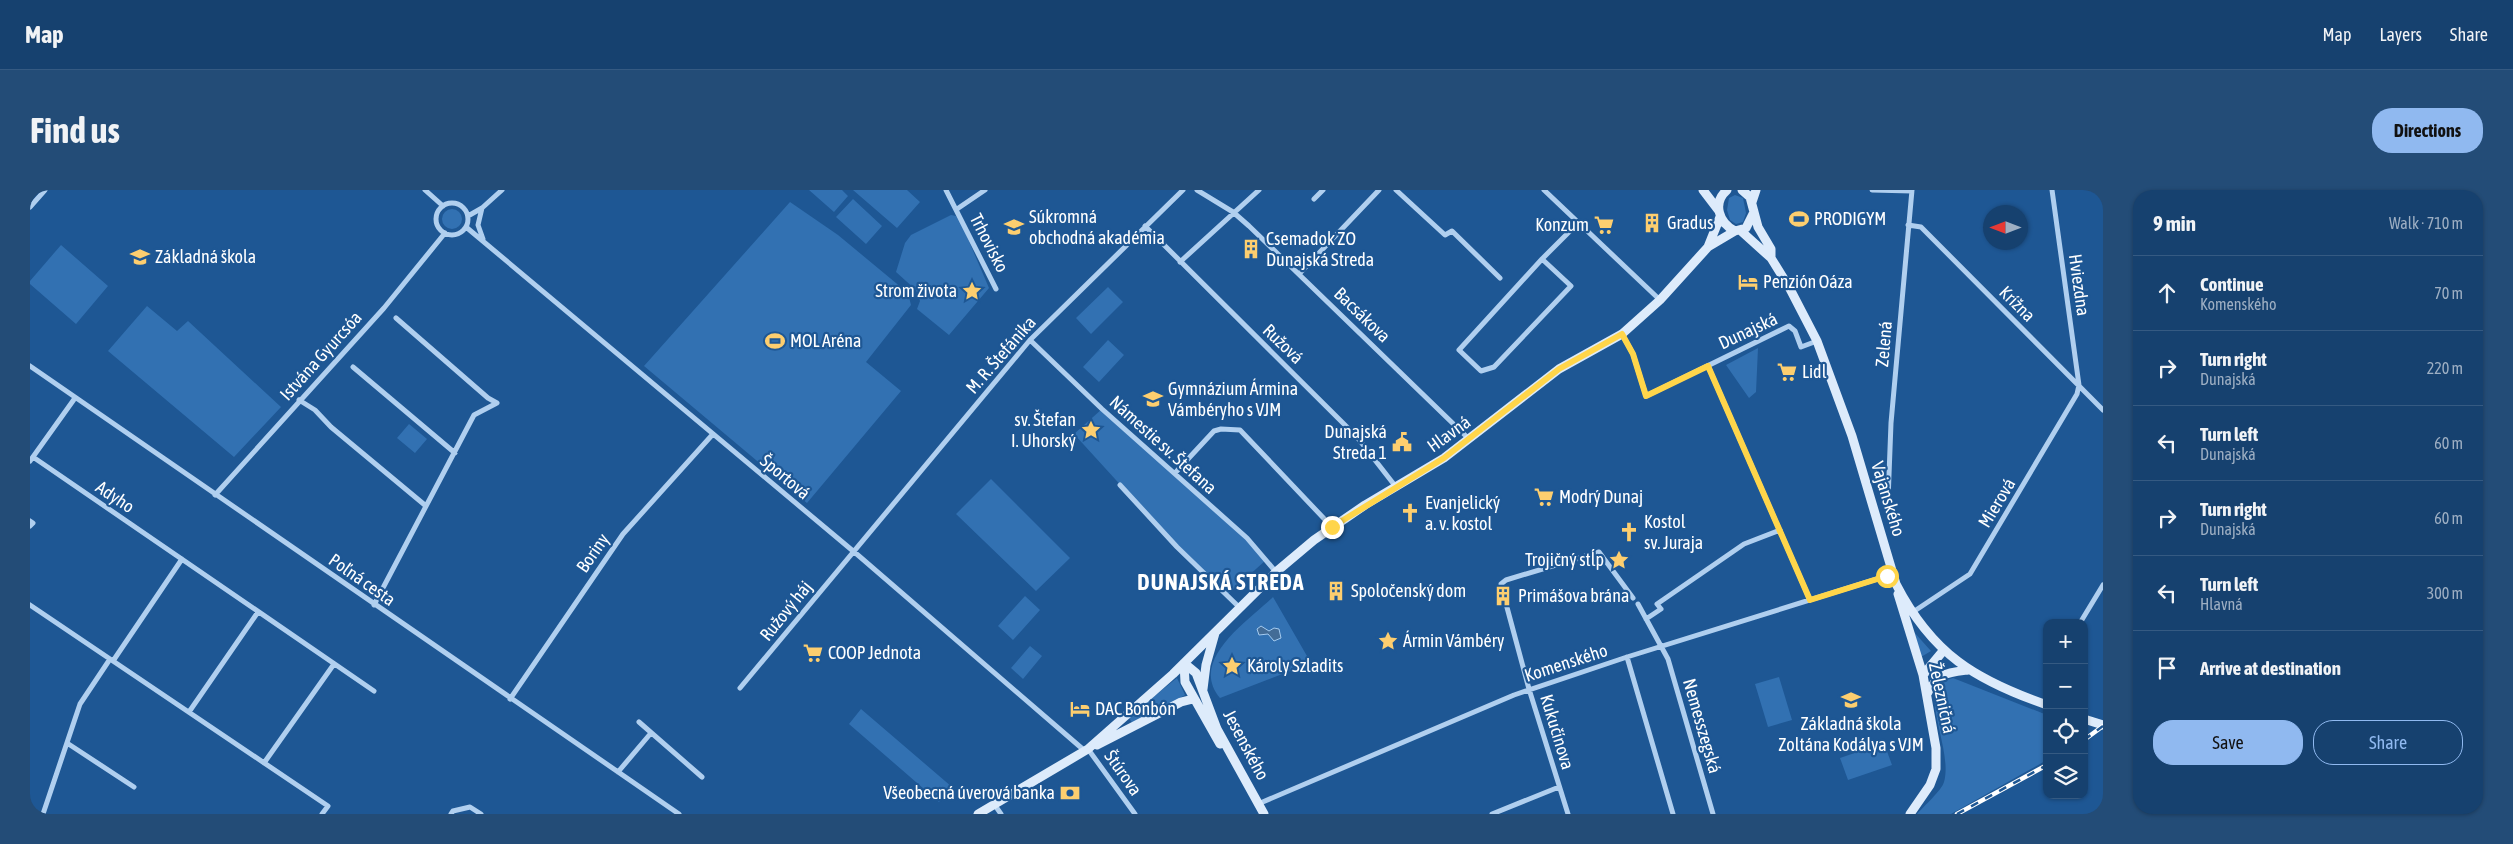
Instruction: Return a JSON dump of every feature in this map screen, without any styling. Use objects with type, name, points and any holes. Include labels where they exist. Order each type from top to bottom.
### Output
[{"type":"main road","points":[[1703,190],[1719,214],[1723,224],[1738,231],[1771,258]]},
{"type":"main road","points":[[1708,247],[1719,214],[1720,199],[1727,190]]},
{"type":"main road","points":[[1742,190],[1752,202]]},
{"type":"main road","points":[[1708,247],[1750,224],[1753,214],[1752,202],[1756,190]]},
{"type":"main road","points":[[1753,214],[1771,249],[1771,258]]},
{"type":"main road","name":"Hlavná","points":[[1087,750],[1184,663],[1276,572],[1332,527],[1470,440],[1559,369],[1622,334],[1660,300],[1708,247]]},
{"type":"main road","name":"Vajanského","points":[[1771,258],[1793,294],[1817,341],[1852,436],[1896,584],[1912,612],[1943,651],[1968,670],[2031,700],[2043,704]]},
{"type":"main road","name":"Železničná","points":[[1896,584],[1901,608],[1923,675],[1936,748],[1936,769],[1930,785],[1910,814]]},
{"type":"main road","points":[[1203,690],[1206,665],[1215,633]]},
{"type":"main road","points":[[1923,675],[1943,651]]},
{"type":"main road","points":[[1184,663],[1185,682],[1193,699],[1217,741],[1229,752]]},
{"type":"main road","name":"Jesenského","points":[[1184,663],[1196,673],[1214,721],[1264,814]]},
{"type":"main road","points":[[1927,694],[1941,675],[1968,670]]},
{"type":"main road","points":[[978,814],[1087,750],[1180,702],[1193,699]]},
{"type":"main road","points":[[2088,720],[2103,725]]},
{"type":"street","points":[[30,208],[45,190]]},
{"type":"street","points":[[425,190],[443,206]]},
{"type":"street","points":[[468,216],[458,204],[443,206],[438,212],[439,228],[445,233],[457,234],[466,227],[468,216],[482,208],[502,190]]},
{"type":"street","name":"Trhovisko","points":[[946,190],[996,289]]},
{"type":"street","name":"Trhovisko","points":[[956,209],[985,190]]},
{"type":"street","name":"M. R. Štefánika","points":[[852,551],[1030,340],[1183,190]]},
{"type":"street","name":"Bacsákova","points":[[1198,190],[1233,212],[1300,274],[1470,440]]},
{"type":"street","points":[[1180,262],[1259,190]]},
{"type":"street","points":[[1314,199],[1323,190]]},
{"type":"street","points":[[1300,274],[1379,190]]},
{"type":"street","points":[[1396,190],[1445,235],[1452,231],[1500,278]]},
{"type":"street","points":[[1544,190],[1660,300]]},
{"type":"street","points":[[1872,190],[1912,190]]},
{"type":"street","name":"Zelená","points":[[1888,501],[1891,424],[1912,190]]},
{"type":"street","name":"Hviezdna","points":[[2052,190],[2079,385]]},
{"type":"street","points":[[482,208],[478,225],[483,239]]},
{"type":"street","points":[[1542,259],[1571,286],[1494,367],[1481,371],[1459,350],[1542,259],[1579,222]]},
{"type":"street","name":"Krížna","points":[[1908,225],[1921,227],[2103,410]]},
{"type":"street","name":"Ružová","points":[[1145,226],[1357,436],[1396,488]]},
{"type":"street","name":"Športová","points":[[466,227],[483,239],[1087,750]]},
{"type":"street","name":"Istvána Gyurcsóa","points":[[215,495],[384,308],[445,233]]},
{"type":"street","points":[[374,604],[456,453],[474,415],[497,403],[488,398],[396,318]]},
{"type":"street","name":"Dunajská","points":[[1622,334],[1633,354],[1646,396],[1789,326],[1795,331],[1801,347],[1817,341]]},
{"type":"street","name":"Námestie sv. Štefana","points":[[1030,340],[1247,538],[1276,572]]},
{"type":"street","name":"Poľná cesta","points":[[30,366],[510,700],[679,814]]},
{"type":"street","name":"Dunajská","points":[[1708,366],[1810,600]]},
{"type":"street","points":[[353,367],[456,453]]},
{"type":"street","name":"Mierová","points":[[1912,612],[1970,574],[2078,394],[2079,385]]},
{"type":"street","points":[[31,459],[75,398]]},
{"type":"street","points":[[300,400],[315,410],[331,427],[426,506]]},
{"type":"street","points":[[1175,473],[1214,431],[1235,429],[1248,436],[1332,527]]},
{"type":"street","name":"Boriny","points":[[510,700],[623,534],[713,434]]},
{"type":"street","name":"Adyho","points":[[31,459],[374,691]]},
{"type":"street","points":[[1120,485],[1177,547],[1240,608]]},
{"type":"street","points":[[30,521],[32,523],[30,526]]},
{"type":"street","points":[[1646,619],[1661,609],[1657,604],[1744,544],[1780,530]]},
{"type":"street","name":"Ružový háj","points":[[740,688],[852,551]]},
{"type":"street","points":[[1503,591],[1501,584],[1506,580],[1599,552],[1633,598]]},
{"type":"street","points":[[43,814],[80,704],[182,560]]},
{"type":"street","name":"Komenského","points":[[1258,804],[1529,689],[1894,574]]},
{"type":"street","points":[[2082,619],[2103,585]]},
{"type":"street","name":"Kukučínova","points":[[1506,600],[1529,689],[1568,814]]},
{"type":"street","name":"Nemesszegská","points":[[1638,604],[1668,659],[1713,814]]},
{"type":"street","points":[[30,605],[328,806],[322,814]]},
{"type":"street","points":[[189,712],[258,612]]},
{"type":"street","points":[[1628,657],[1673,814]]},
{"type":"street","points":[[264,763],[334,664]]},
{"type":"street","points":[[639,722],[702,777]]},
{"type":"street","points":[[618,772],[652,733]]},
{"type":"street","points":[[67,743],[134,787]]},
{"type":"street","name":"Štúrova","points":[[1087,750],[1135,814]]},
{"type":"street","points":[[1492,814],[1559,787]]},
{"type":"street","points":[[994,804],[1001,814]]},
{"type":"street","points":[[451,814],[453,811],[470,806],[481,814]]},
{"type":"shaded area","points":[[809,190],[842,190],[848,196],[834,212]]},
{"type":"shaded area","points":[[853,190],[907,190],[920,202],[897,228]]},
{"type":"shaded area","points":[[1735,195],[1743,198],[1746,213],[1743,222],[1736,224],[1730,220],[1727,210],[1729,198]]},
{"type":"shaded area","points":[[853,199],[882,226],[866,244],[836,217]]},
{"type":"shaded area","name":"MOL Aréna","points":[[790,202],[838,235],[908,293],[911,305],[866,362],[901,391],[807,503],[644,366]]},
{"type":"shaded area","points":[[452,209],[459,212],[462,219],[459,226],[452,229],[445,226],[442,219],[445,212]]},
{"type":"shaded area","points":[[951,215],[956,216],[962,225],[989,288],[949,335],[917,309],[920,301],[916,290],[896,272],[905,243],[911,235]]},
{"type":"shaded area","points":[[61,245],[108,286],[76,324],[30,284],[30,281]]},
{"type":"shaded area","points":[[1108,287],[1123,302],[1091,334],[1076,318]]},
{"type":"shaded area","points":[[147,306],[177,331],[188,321],[281,407],[234,457],[108,351]]},
{"type":"shaded area","points":[[1108,340],[1124,355],[1099,382],[1083,367]]},
{"type":"shaded area","points":[[1758,348],[1756,392],[1749,398],[1726,365]]},
{"type":"shaded area","points":[[1102,409],[1247,538],[1266,560],[1227,595],[1177,547],[1074,434]]},
{"type":"shaded area","points":[[409,424],[427,439],[415,453],[397,438]]},
{"type":"shaded area","points":[[991,479],[1070,558],[1036,591],[956,514]]},
{"type":"shaded area","points":[[1025,596],[1040,610],[1013,640],[998,626]]},
{"type":"shaded area","points":[[1273,597],[1311,663],[1220,698],[1212,684],[1211,670],[1216,656],[1237,629]]},
{"type":"shaded area","points":[[1261,626],[1269,631],[1274,628],[1279,629],[1281,638],[1274,641],[1268,634],[1259,635],[1257,629]]},
{"type":"shaded area","points":[[1913,631],[1931,651],[1921,657]]},
{"type":"shaded area","points":[[1030,646],[1042,656],[1023,679],[1011,668]]},
{"type":"shaded area","points":[[1779,677],[1792,720],[1768,727],[1755,684]]},
{"type":"shaded area","points":[[1177,678],[1185,695],[1134,725],[1128,717]]},
{"type":"shaded area","points":[[1953,678],[2043,713],[2043,762],[1951,814],[1917,814],[1936,794],[1944,782],[1946,771],[1945,758],[1935,706],[1935,696],[1937,687],[1944,681]]},
{"type":"shaded area","points":[[861,709],[952,787],[939,802],[849,724]]},
{"type":"shaded area","points":[[1884,743],[1892,765],[1848,780],[1840,758]]},
{"type":"railway","points":[[2088,737],[2103,726]]},
{"type":"railway","points":[[1957,814],[2043,767]]},
{"type":"place","name":"PRODIGYM","points":[[1799,219]]},
{"type":"place","name":"Gradus","points":[[1652,223]]},
{"type":"place","name":"Konzum","points":[[1604,225]]},
{"type":"place","name":"Súkromná obchodná akadémia","points":[[1014,227]]},
{"type":"place","name":"Csemadok ZO Dunajská Streda","points":[[1251,249]]},
{"type":"place","name":"Základná škola","points":[[140,257]]},
{"type":"place","name":"Penzión Oáza","points":[[1748,282]]},
{"type":"place","name":"Strom života","points":[[972,291]]},
{"type":"place","name":"MOL Aréna","points":[[775,341]]},
{"type":"place","name":"Lidl","points":[[1787,372]]},
{"type":"place","name":"Gymnázium Ármina Vámbéryho s VJM","points":[[1153,399]]},
{"type":"place","name":"sv. Štefan I. Uhorský","points":[[1091,430]]},
{"type":"place","name":"Dunajská Streda 1","points":[[1402,442]]},
{"type":"place","name":"Modrý Dunaj","points":[[1544,497]]},
{"type":"place","name":"Evanjelický a. v. kostol","points":[[1410,513]]},
{"type":"place","name":"Kostol sv. Juraja","points":[[1629,532]]},
{"type":"place","name":"Trojičný stĺp","points":[[1619,560]]},
{"type":"place","name":"Spoločenský dom","points":[[1336,591]]},
{"type":"place","name":"Primášova brána","points":[[1503,596]]},
{"type":"place","name":"Ármin Vámbéry","points":[[1388,641]]},
{"type":"place","name":"COOP Jednota","points":[[813,653]]},
{"type":"place","name":"Károly Szladits","points":[[1232,666]]},
{"type":"place","name":"Základná škola Zoltána Kodálya s VJM","points":[[1851,700]]},
{"type":"place","name":"DAC Bonbón","points":[[1080,709]]},
{"type":"place","name":"Všeobecná úverová banka","points":[[1070,793]]},
{"type":"district","name":"DUNAJSKÁ STREDA","points":[[1221,582]]},
{"type":"route","points":[[1332,527],[1365,505],[1430,468],[1470,440],[1559,369],[1622,334],[1633,354],[1646,396],[1708,366],[1810,600],[1887,576]]}]
